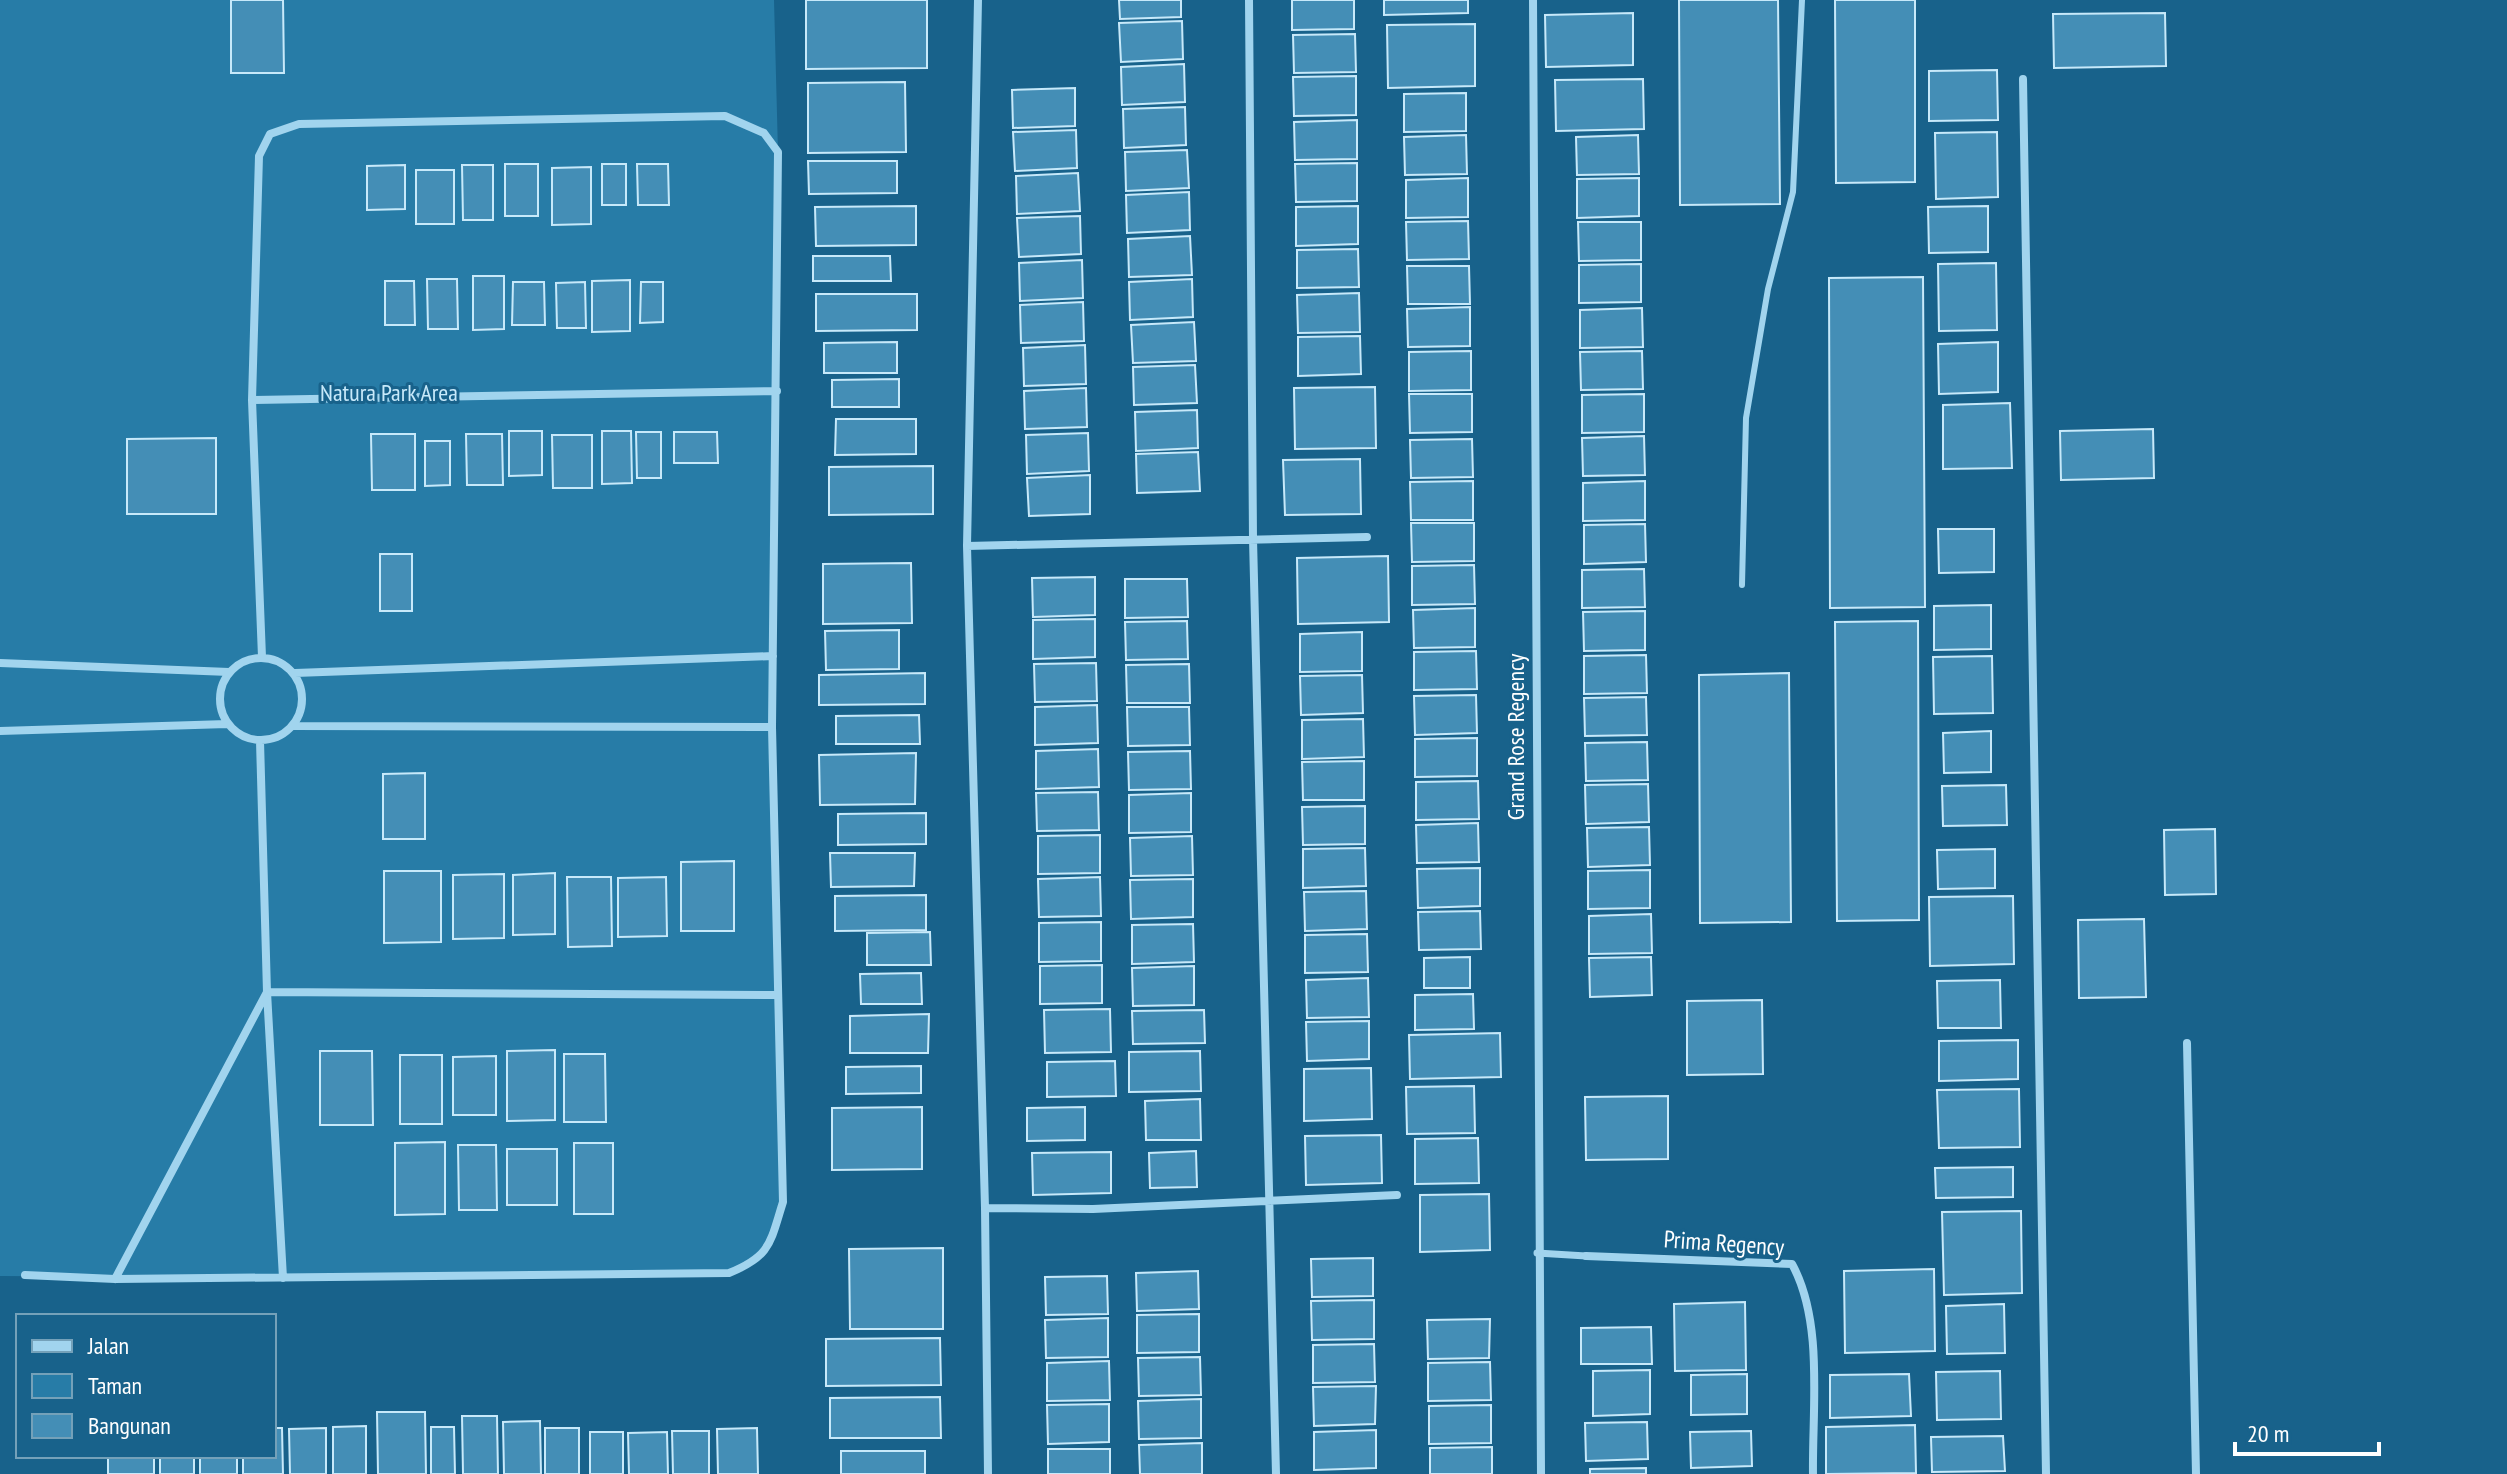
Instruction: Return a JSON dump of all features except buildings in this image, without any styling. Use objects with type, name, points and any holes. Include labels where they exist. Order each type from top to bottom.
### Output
[{"type":"street","points":[[978,0],[967,546],[985,1208],[988,1474]]},
{"type":"street","points":[[1249,0],[1253,539],[1276,1474]]},
{"type":"street","name":"Grand Rose Regency","points":[[1533,0],[1537,1253],[1541,1474]]},
{"type":"street","points":[[2023,79],[2046,1474]]},
{"type":"street","points":[[25,1275],[115,1279],[729,1273],[756,1262],[771,1240],[783,1202],[772,727],[778,152],[764,133],[725,116],[299,124],[270,134],[259,156],[252,400],[262,657]]},
{"type":"street","points":[[252,400],[777,391]]},
{"type":"street","points":[[967,546],[1367,537]]},
{"type":"street","points":[[295,673],[773,656]]},
{"type":"street","points":[[262,657],[281,662],[295,673],[303,691],[302,709],[294,726],[279,738],[260,741],[242,736],[227,724],[220,708],[221,688],[229,672],[245,661],[262,657]]},
{"type":"street","points":[[0,663],[229,672]]},
{"type":"street","points":[[0,731],[227,724]]},
{"type":"street","points":[[294,726],[772,727]]},
{"type":"street","points":[[260,741],[267,992],[283,1278]]},
{"type":"street","points":[[267,992],[777,995]]},
{"type":"street","points":[[115,1279],[267,992]]},
{"type":"street","points":[[2187,1043],[2196,1474]]},
{"type":"street","points":[[985,1208],[1093,1209],[1397,1195]]},
{"type":"street","points":[[1537,1253],[1586,1256]]},
{"type":"street","name":"Prima Regency","points":[[1586,1256],[1792,1264],[1805,1288],[1811,1321],[1813,1474]]},
{"type":"lane","points":[[1742,585],[1746,418],[1768,289],[1793,192],[1802,0]]},
{"type":"green space","name":"Natura Park Area","points":[[0,0],[774,0],[778,152],[772,727],[783,1202],[767,1246],[743,1267],[729,1273],[283,1278],[0,1276]]}]
